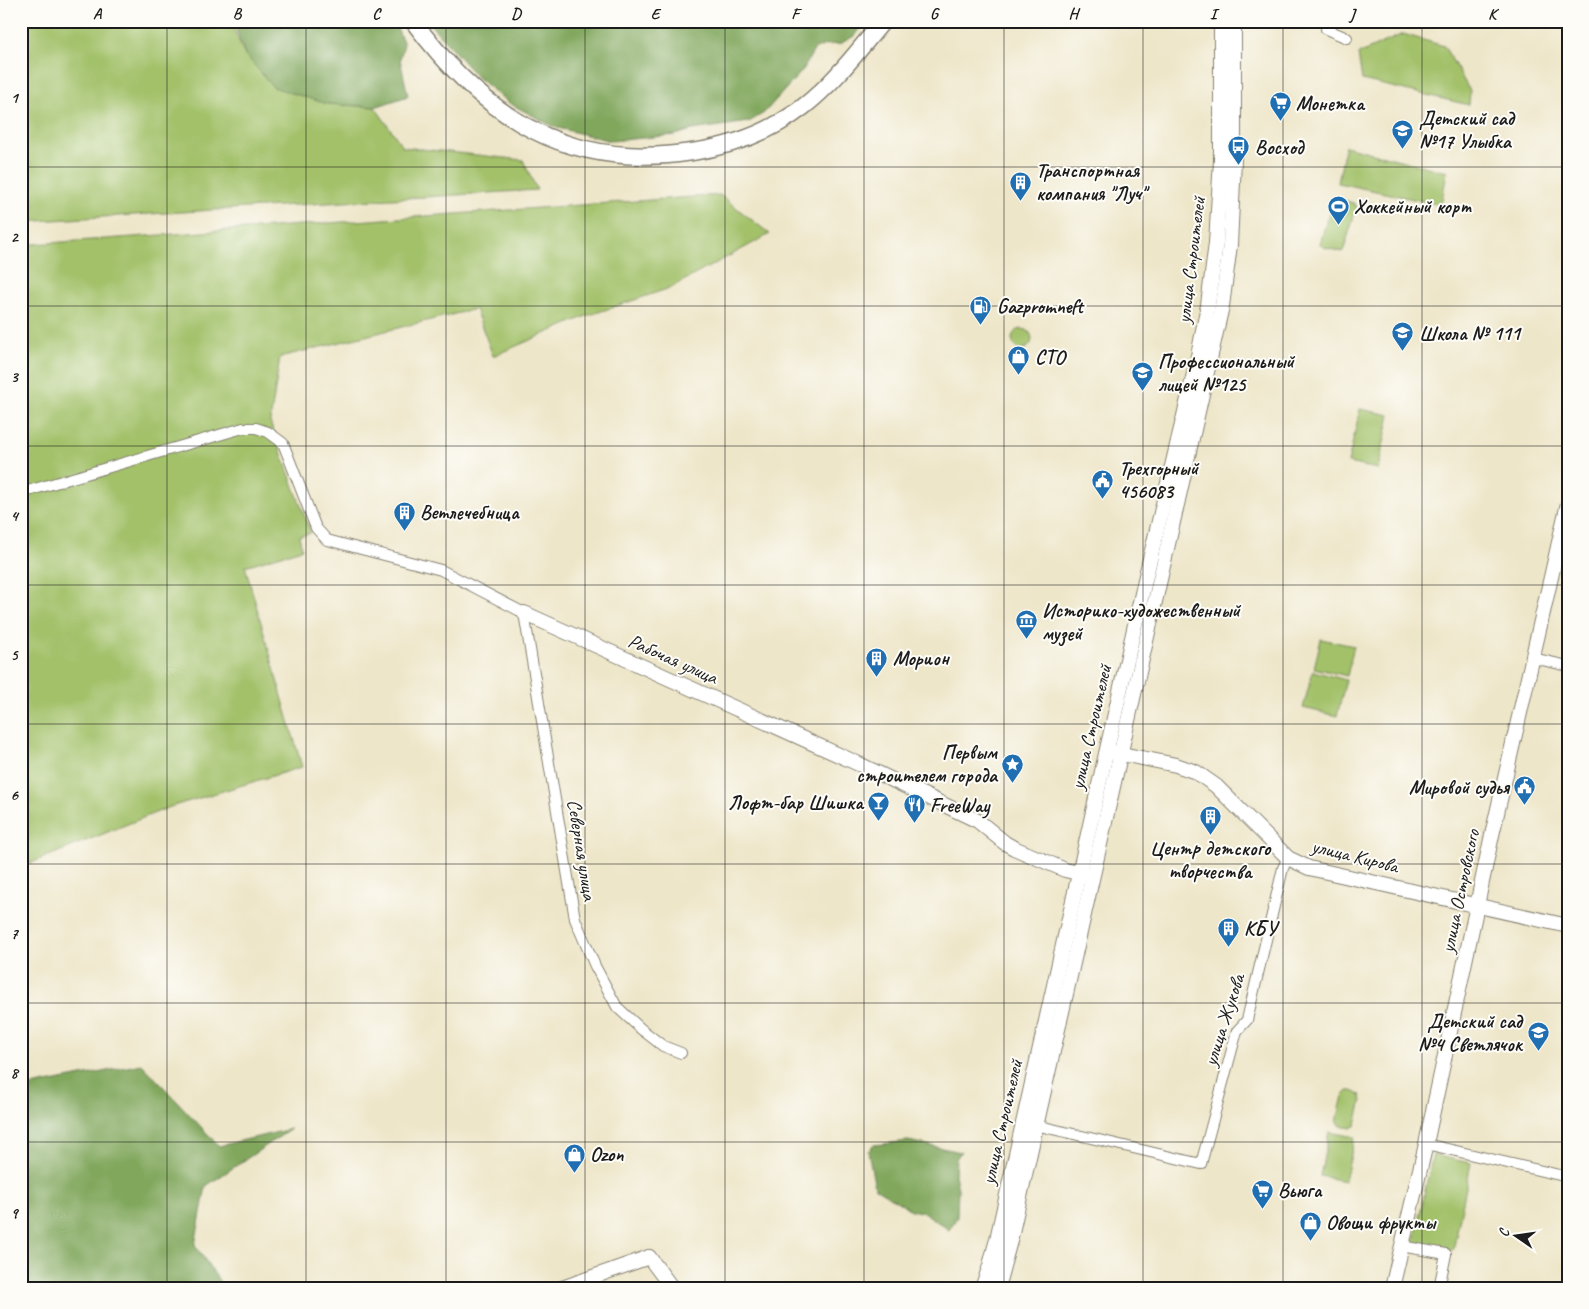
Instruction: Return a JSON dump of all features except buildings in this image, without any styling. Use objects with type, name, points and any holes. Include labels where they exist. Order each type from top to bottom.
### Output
[{"type":"main road","points":[[413,21],[452,68],[482,97],[510,118],[528,128],[564,143],[598,153],[632,156],[668,155],[699,151],[742,140],[770,128],[802,108],[826,87],[883,21]]},
{"type":"street","name":"улица Строителей","points":[[1113,752],[1147,570],[1197,361],[1214,272],[1222,160],[1221,21]]},
{"type":"street","name":"улица Строителей","points":[[982,1288],[1029,1124],[1113,752],[1222,306],[1230,245],[1234,160],[1234,21]]},
{"type":"street","points":[[1326,29],[1347,38]]},
{"type":"street","name":"Рабочая улица","points":[[21,493],[242,428],[256,428],[268,432],[283,443],[316,528],[327,540],[441,570],[524,613],[978,821],[1014,848],[1057,867],[1086,875]]},
{"type":"street","name":"улица Островского","points":[[1392,1288],[1426,1144],[1492,835],[1568,503]]},
{"type":"street","name":"Северная улица","points":[[524,613],[575,919],[595,966],[617,1007],[663,1046],[681,1053]]},
{"type":"street","points":[[1533,658],[1568,666]]},
{"type":"street","name":"улица Кирова","points":[[1113,752],[1176,764],[1196,772],[1216,786],[1288,858],[1309,868],[1568,926]]},
{"type":"street","name":"улица Жукова","points":[[1029,1124],[1201,1164],[1237,1031],[1247,1020],[1283,868],[1288,858]]},
{"type":"street","name":"улица Строителей","points":[[997,1288],[1010,1241],[1029,1124]]},
{"type":"street","points":[[1426,1144],[1568,1178]]},
{"type":"street","points":[[1401,1246],[1446,1254],[1439,1288]]},
{"type":"street","points":[[562,1288],[649,1256]]},
{"type":"street","points":[[649,1256],[661,1288]]},
{"type":"street","points":[[649,1256],[672,1288]]},
{"type":"green space","points":[[21,21],[230,21],[245,55],[327,104],[375,107],[403,147],[523,160],[537,190],[21,222]]},
{"type":"green space","points":[[233,21],[394,21],[404,44],[400,59],[408,96],[375,107],[327,104],[273,87],[245,54]]},
{"type":"green space","points":[[427,21],[865,21],[854,36],[840,44],[825,45],[814,50],[802,71],[764,113],[749,122],[692,130],[675,135],[611,141],[554,127],[509,103],[478,78]]},
{"type":"green space","points":[[1403,34],[1444,46],[1470,91],[1469,105],[1362,80],[1358,54]]},
{"type":"green space","points":[[1345,146],[1447,172],[1441,205],[1338,183]]},
{"type":"green space","points":[[720,195],[770,234],[670,288],[584,317],[493,356],[475,309],[280,357],[270,422],[311,533],[299,536],[302,549],[245,566],[302,767],[170,807],[21,867],[21,245]]},
{"type":"green space","name":"Хоккейный корт","points":[[1336,198],[1357,206],[1342,252],[1323,247],[1320,244],[1332,201]]},
{"type":"green space","points":[[1022,329],[1029,332],[1032,339],[1029,346],[1022,349],[1015,346],[1012,339],[1015,332]]},
{"type":"green space","points":[[1360,409],[1390,415],[1378,469],[1348,463]]},
{"type":"green space","points":[[1321,639],[1354,646],[1347,676],[1314,668]]},
{"type":"green space","points":[[1313,671],[1346,680],[1337,716],[1303,708]]},
{"type":"green space","points":[[142,1064],[219,1146],[291,1129],[206,1186],[195,1245],[224,1288],[21,1288],[21,1088]]},
{"type":"green space","points":[[1348,1091],[1355,1091],[1360,1094],[1362,1100],[1356,1125],[1351,1128],[1341,1126],[1337,1121],[1343,1096]]},
{"type":"green space","points":[[1329,1132],[1355,1137],[1345,1181],[1320,1176]]},
{"type":"green space","points":[[908,1141],[961,1152],[956,1159],[955,1175],[958,1189],[957,1217],[949,1230],[925,1213],[911,1210],[875,1188],[868,1151],[874,1145]]},
{"type":"green space","points":[[1433,1155],[1471,1163],[1453,1251],[1413,1244]]},
{"type":"place","name":"Монетка","points":[[1280,122]]},
{"type":"place","name":"Детский сад №17 Улыбка","points":[[1403,149]]},
{"type":"place","name":"Восход","points":[[1239,166]]},
{"type":"place","name":"Транспортная компания \"Луч\"","points":[[1020,201]]},
{"type":"place","name":"Хоккейный корт","points":[[1338,225]]},
{"type":"place","name":"Gazpromneft","points":[[981,325]]},
{"type":"place","name":"Школа № 111","points":[[1403,352]]},
{"type":"place","name":"СТО","points":[[1019,376]]},
{"type":"place","name":"Профессиональный лицей №125","points":[[1142,391]]},
{"type":"place","name":"Трехгорный 456083","points":[[1103,499]]},
{"type":"place","name":"Ветлечебница","points":[[404,531]]},
{"type":"place","name":"Историко-художественный музей","points":[[1026,640]]},
{"type":"place","name":"Морион","points":[[877,677]]},
{"type":"place","name":"Первым строителем города","points":[[1013,783]]},
{"type":"place","name":"Мировой судья","points":[[1525,806]]},
{"type":"place","name":"Лофт-бар Шишка","points":[[879,821]]},
{"type":"place","name":"FreeWay","points":[[914,824]]},
{"type":"place","name":"Центр детского творчества","points":[[1210,835]]},
{"type":"place","name":"КБУ","points":[[1228,947]]},
{"type":"place","name":"Детский сад №4 Светлячок","points":[[1538,1052]]},
{"type":"place","name":"Ozon","points":[[574,1173]]},
{"type":"place","name":"Вьюга","points":[[1262,1209]]},
{"type":"place","name":"Овощи фрукты","points":[[1310,1241]]}]
